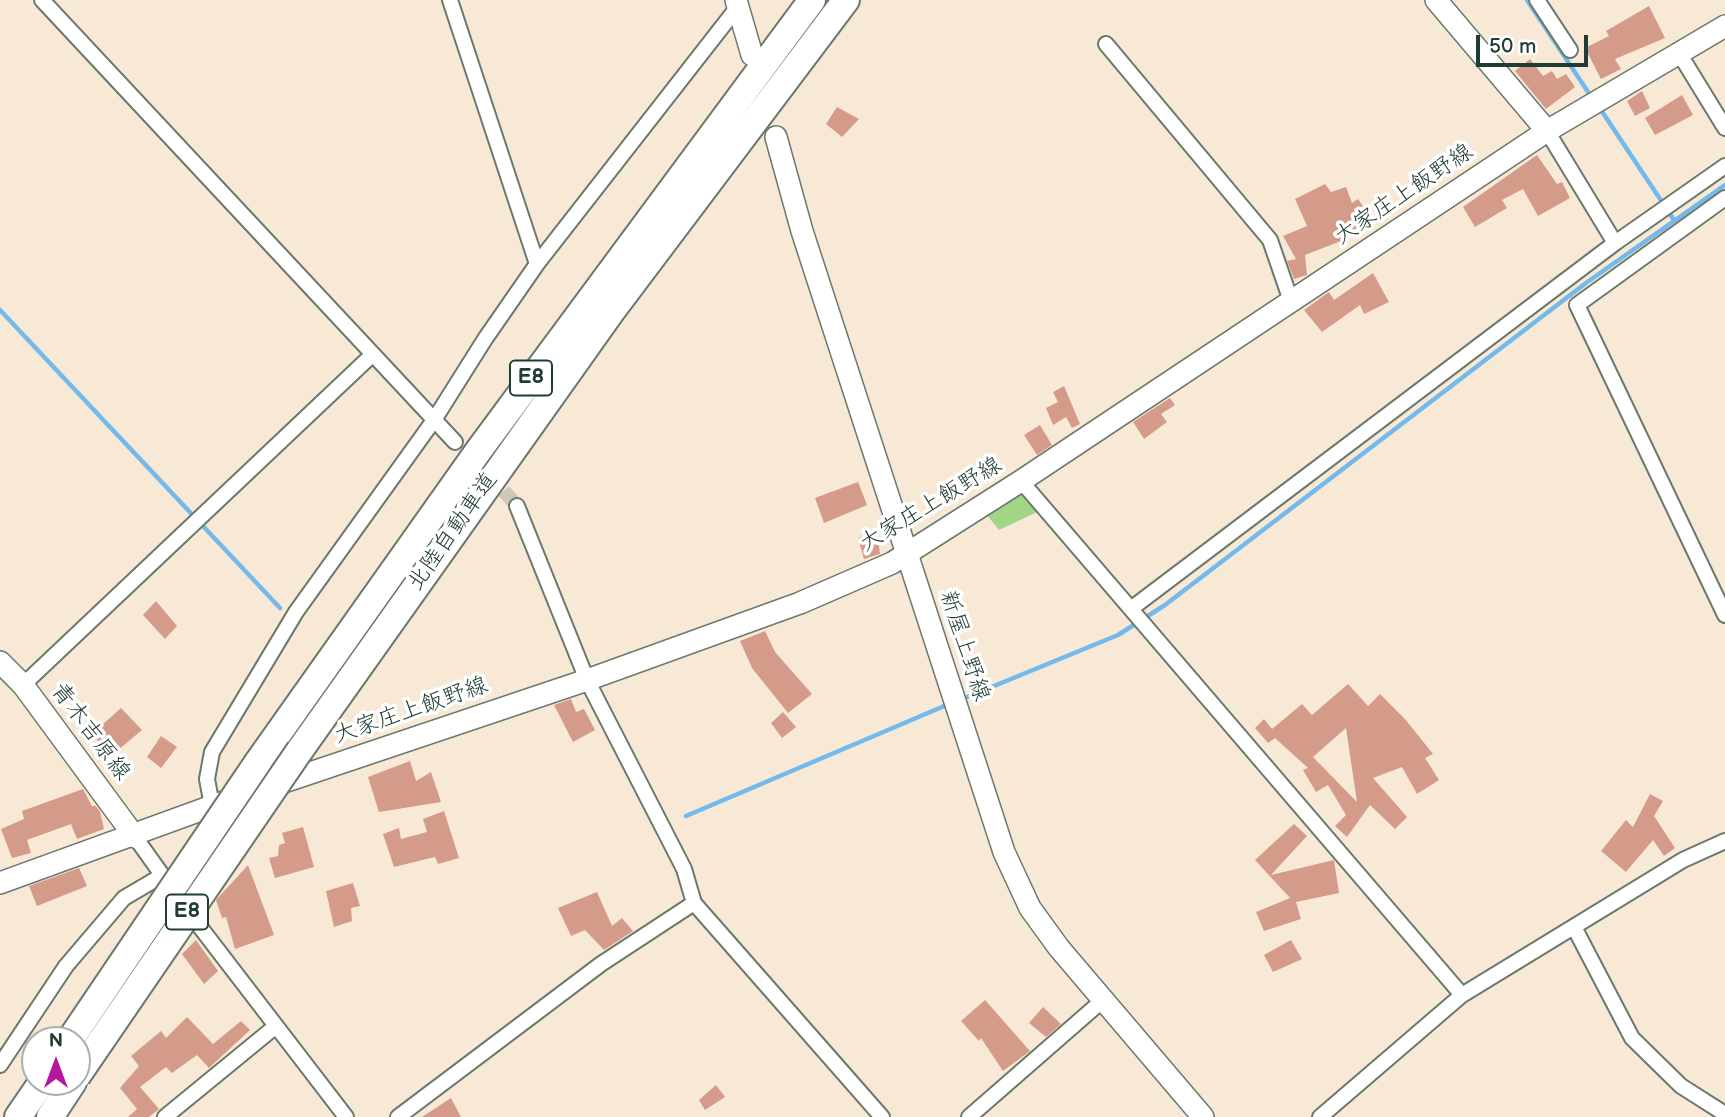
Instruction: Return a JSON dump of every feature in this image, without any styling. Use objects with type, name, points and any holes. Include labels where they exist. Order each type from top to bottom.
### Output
[{"type":"highway","name":"北陸自動車道","points":[[79,1026],[258,762],[487,440],[812,0]]},
{"type":"highway","name":"北陸自動車道","points":[[91,1056],[300,750],[588,344],[846,0]]},
{"type":"highway","points":[[18,1117],[32,1096]]},
{"type":"highway","points":[[50,1117],[64,1096]]},
{"type":"main road","points":[[1436,0],[1547,131]]},
{"type":"main road","points":[[739,2],[752,55]]},
{"type":"main road","name":"大家庄上飯野線","points":[[0,883],[212,806],[587,680],[800,603],[907,554],[1547,131],[1725,26]]},
{"type":"main road","name":"新屋上野線","points":[[776,137],[802,231],[1004,852],[1030,908],[1059,948],[1203,1117]]},
{"type":"main road","name":"青木吉原線","points":[[0,662],[23,685],[135,836]]},
{"type":"street","points":[[42,0],[455,442]]},
{"type":"street","points":[[450,0],[537,264]]},
{"type":"street","points":[[1537,0],[1570,50]]},
{"type":"street","points":[[212,806],[207,779],[212,752],[296,612],[435,420],[485,339],[537,264],[739,2]]},
{"type":"street","points":[[1106,44],[1270,240],[1291,301]]},
{"type":"street","points":[[1679,53],[1725,128]]},
{"type":"street","points":[[1547,131],[1615,243]]},
{"type":"street","points":[[1132,608],[1615,243],[1725,166]]},
{"type":"street","points":[[1725,198],[1577,305],[1725,615]]},
{"type":"street","points":[[23,685],[372,355]]},
{"type":"street","points":[[1021,481],[1462,995]]},
{"type":"street","points":[[517,506],[587,680],[684,869],[694,903],[882,1117]]},
{"type":"street","points":[[135,836],[212,944],[346,1117]]},
{"type":"street","points":[[1320,1117],[1462,995],[1683,860],[1725,841]]},
{"type":"street","points":[[0,1065],[74,956],[124,898],[163,875]]},
{"type":"street","points":[[398,1117],[601,964],[694,903]]},
{"type":"street","points":[[1574,927],[1632,1038],[1681,1086],[1725,1114]]},
{"type":"street","points":[[969,1117],[1103,1000]]},
{"type":"street","points":[[165,1117],[276,1026]]},
{"type":"green space","points":[[1021,493],[1037,512],[999,530],[987,515]]},
{"type":"building","points":[[1649,6],[1665,38],[1615,59],[1621,69],[1601,79],[1585,48],[1609,36],[1606,31]]},
{"type":"building","points":[[1530,59],[1543,76],[1552,71],[1557,79],[1566,74],[1575,87],[1546,109],[1515,71]]},
{"type":"building","points":[[1642,91],[1650,108],[1635,116],[1627,101]]},
{"type":"building","points":[[1682,95],[1693,115],[1655,135],[1645,118]]},
{"type":"building","points":[[837,107],[859,119],[842,137],[826,124]]},
{"type":"building","points":[[1537,155],[1557,184],[1562,182],[1570,198],[1538,216],[1523,189],[1502,200],[1507,208],[1475,227],[1463,207]]},
{"type":"building","points":[[1325,184],[1331,192],[1346,187],[1352,203],[1358,199],[1371,218],[1341,241],[1305,255],[1307,275],[1294,279],[1287,261],[1296,259],[1283,236],[1307,226],[1295,199]]},
{"type":"building","points":[[1373,273],[1389,302],[1364,314],[1360,305],[1322,332],[1304,310],[1329,292],[1334,300]]},
{"type":"building","points":[[1064,386],[1080,424],[1072,428],[1066,417],[1053,425],[1046,408],[1058,402],[1053,392]]},
{"type":"building","points":[[1170,398],[1175,405],[1161,414],[1167,422],[1144,439],[1133,422]]},
{"type":"building","points":[[1040,425],[1052,445],[1037,455],[1024,435]]},
{"type":"building","points":[[858,482],[867,505],[824,523],[815,498]]},
{"type":"building","points":[[877,531],[880,554],[864,559],[858,538]]},
{"type":"building","points":[[156,601],[177,626],[165,639],[143,615]]},
{"type":"building","points":[[765,631],[775,652],[812,694],[788,713],[752,668],[740,641]]},
{"type":"building","points":[[1348,684],[1368,706],[1380,694],[1405,719],[1433,754],[1425,758],[1439,780],[1417,794],[1402,767],[1373,778],[1407,817],[1395,829],[1370,805],[1347,837],[1335,826],[1346,815],[1328,785],[1316,792],[1303,770],[1308,768],[1275,738],[1268,743],[1255,728],[1264,719],[1272,729],[1302,704],[1312,715]],"holes":[[[1346,728],[1357,802],[1313,757]]]},
{"type":"building","points":[[571,699],[576,712],[584,709],[595,730],[573,742],[554,705]]},
{"type":"building","points":[[121,708],[142,730],[111,756],[92,734]]},
{"type":"building","points":[[783,712],[796,727],[782,738],[771,723]]},
{"type":"building","points":[[161,736],[177,747],[161,768],[147,757]]},
{"type":"building","points":[[410,761],[416,781],[431,772],[441,802],[379,812],[368,777]]},
{"type":"building","points":[[83,789],[92,806],[96,806],[100,812],[104,829],[77,839],[71,824],[27,840],[31,853],[12,858],[1,829],[24,819],[22,811]]},
{"type":"building","points":[[1650,794],[1663,801],[1654,816],[1675,848],[1664,856],[1653,840],[1626,872],[1601,851],[1626,820],[1633,827]]},
{"type":"building","points":[[444,811],[459,858],[438,864],[435,857],[394,867],[383,834],[399,828],[401,839],[427,832],[423,819]]},
{"type":"building","points":[[1294,824],[1307,836],[1271,875],[1334,860],[1339,893],[1296,902],[1301,919],[1264,931],[1256,912],[1290,898],[1255,860]]},
{"type":"building","points":[[303,827],[314,867],[275,878],[269,858],[278,856],[279,845],[285,843],[282,833]]},
{"type":"building","points":[[248,865],[274,935],[235,949],[226,917],[222,918],[216,900]]},
{"type":"building","points":[[79,868],[87,886],[37,906],[29,886]]},
{"type":"building","points":[[353,883],[360,906],[351,908],[352,921],[334,927],[326,891]]},
{"type":"building","points":[[597,892],[612,926],[622,918],[633,931],[604,950],[585,930],[571,936],[558,908]]},
{"type":"building","points":[[196,940],[218,971],[204,984],[182,954]]},
{"type":"building","points":[[1291,940],[1302,959],[1273,972],[1264,955]]},
{"type":"building","points":[[985,1000],[1030,1051],[1003,1071],[981,1038],[979,1041],[961,1021]]},
{"type":"building","points":[[1043,1007],[1061,1024],[1046,1037],[1029,1023]]},
{"type":"building","points":[[187,1017],[213,1044],[241,1021],[250,1030],[209,1068],[197,1055],[172,1073],[166,1067],[140,1087],[159,1109],[149,1117],[128,1117],[137,1109],[120,1088],[139,1066],[131,1056],[161,1031],[166,1038]]},
{"type":"building","points":[[716,1085],[725,1097],[705,1110],[699,1100]]},
{"type":"building","points":[[451,1098],[461,1117],[422,1117]]},
{"type":"waterway","points":[[1527,0],[1592,98]]},
{"type":"waterway","points":[[1599,107],[1674,220]]},
{"type":"waterway","points":[[960,700],[1118,635],[1165,605],[1586,283],[1725,185]]},
{"type":"waterway","points":[[0,310],[280,608]]},
{"type":"waterway","points":[[686,816],[949,704]]},
{"type":"tunnel","points":[[490,475],[517,506]]}]
